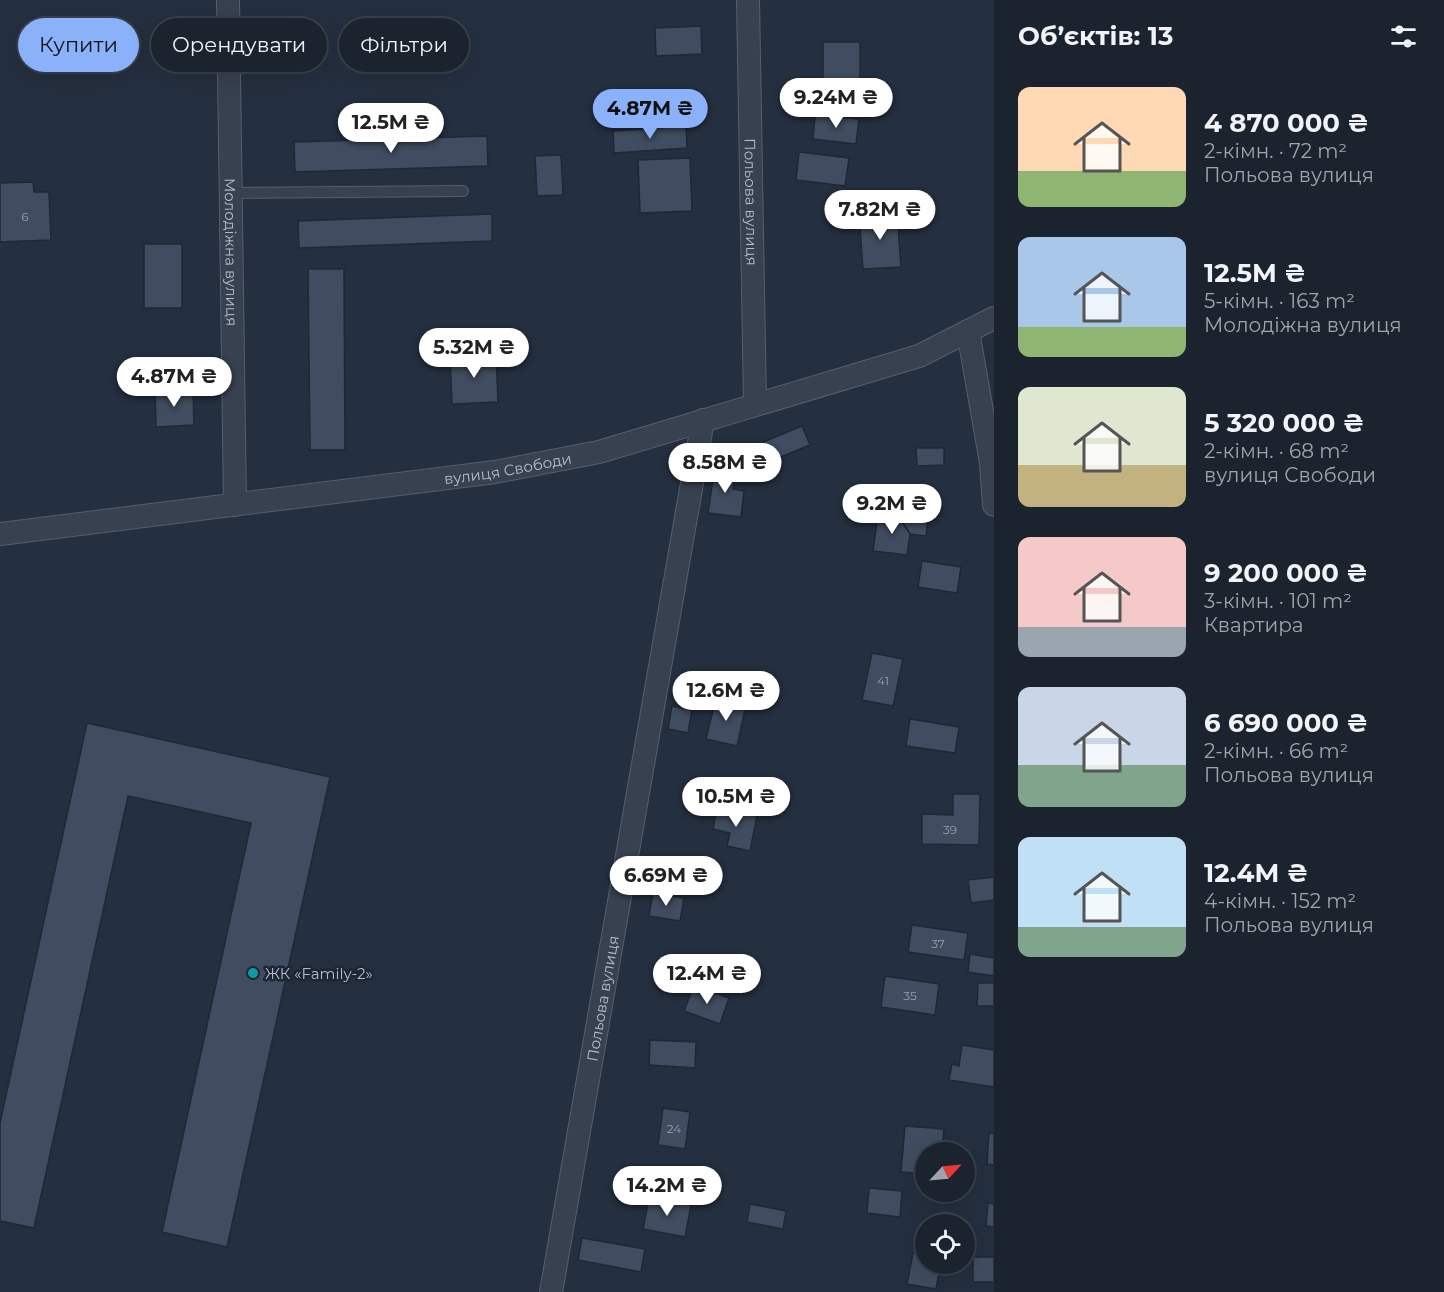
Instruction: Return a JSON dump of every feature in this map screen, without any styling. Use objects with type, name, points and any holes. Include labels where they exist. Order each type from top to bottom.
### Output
[{"type":"street","name":"Молодіжна вулиця","points":[[228,0],[235,505]]},
{"type":"street","name":"Польова вулиця","points":[[748,0],[755,404]]},
{"type":"street","name":"вулиця Свободи","points":[[0,534],[495,472],[599,452],[919,356],[994,318]]},
{"type":"street","points":[[968,331],[991,463],[994,505]]},
{"type":"street","name":"Польова вулиця","points":[[551,1292],[703,420]]},
{"type":"lane","points":[[231,193],[463,191]]},
{"type":"building","points":[[701,26],[702,54],[656,56],[655,28]]},
{"type":"building","points":[[823,42],[860,42],[860,83],[823,83]]},
{"type":"building","points":[[815,115],[859,119],[856,144],[813,139]]},
{"type":"building","points":[[686,126],[687,148],[614,153],[613,131]]},
{"type":"building","points":[[487,136],[488,166],[295,172],[294,142]]},
{"type":"building","points":[[799,152],[849,158],[845,186],[796,180]]},
{"type":"building","points":[[561,155],[563,195],[537,196],[535,156]]},
{"type":"building","points":[[690,158],[692,211],[640,213],[638,160]]},
{"type":"building","points":[[33,182],[34,192],[49,192],[51,240],[0,242],[0,183]]},
{"type":"building","points":[[897,212],[901,267],[863,269],[859,215]]},
{"type":"building","points":[[492,214],[492,241],[299,248],[298,221]]},
{"type":"building","points":[[144,244],[182,244],[182,308],[144,308]]},
{"type":"building","points":[[308,269],[344,269],[345,450],[310,450]]},
{"type":"building","points":[[496,353],[498,402],[452,404],[450,355]]},
{"type":"building","points":[[193,389],[194,425],[156,427],[155,390]]},
{"type":"building","points":[[802,426],[810,445],[771,461],[763,442]]},
{"type":"building","points":[[916,448],[944,448],[944,465],[917,466]]},
{"type":"building","points":[[715,466],[736,469],[733,489],[744,491],[741,517],[708,513]]},
{"type":"building","points":[[909,488],[931,491],[926,536],[910,534],[889,502],[907,504]]},
{"type":"building","points":[[889,502],[910,534],[907,555],[873,551],[877,522],[887,523]]},
{"type":"building","points":[[922,561],[961,567],[957,593],[918,587]]},
{"type":"building","points":[[872,653],[903,659],[893,706],[862,700]]},
{"type":"building","points":[[716,698],[746,705],[737,746],[706,739]]},
{"type":"building","points":[[672,706],[692,710],[688,733],[668,729]]},
{"type":"building","points":[[910,719],[959,727],[955,753],[906,746]]},
{"type":"building","name":"ЖК «Family-2»","points":[[87,723],[330,777],[227,1247],[162,1232],[251,823],[128,796],[34,1228],[0,1221],[0,1123]]},
{"type":"building","points":[[953,794],[980,794],[979,845],[922,844],[922,814],[953,815]]},
{"type":"building","points":[[717,808],[757,816],[750,851],[727,846],[730,833],[713,829]]},
{"type":"building","points":[[994,877],[994,900],[971,903],[968,880]]},
{"type":"building","points":[[653,893],[684,898],[680,921],[649,916]]},
{"type":"building","points":[[912,925],[968,933],[964,960],[908,952]]},
{"type":"building","points":[[970,954],[994,958],[994,976],[968,972]]},
{"type":"building","points":[[885,976],[939,984],[935,1015],[881,1007]]},
{"type":"building","points":[[978,983],[994,983],[994,1006],[977,1006]]},
{"type":"building","points":[[694,985],[729,998],[720,1024],[684,1011]]},
{"type":"building","points":[[650,1040],[696,1042],[695,1068],[649,1065]]},
{"type":"building","points":[[962,1045],[994,1050],[994,1087],[949,1080],[952,1064],[959,1066]]},
{"type":"building","points":[[663,1108],[690,1112],[685,1149],[658,1145]]},
{"type":"building","points":[[905,1126],[944,1129],[943,1142],[915,1142],[915,1173],[901,1172]]},
{"type":"building","points":[[989,1133],[994,1134],[994,1165],[987,1164]]},
{"type":"building","points":[[869,1188],[902,1191],[900,1217],[867,1213]]},
{"type":"building","points":[[649,1198],[691,1205],[685,1237],[643,1229]]},
{"type":"building","points":[[988,1203],[994,1204],[994,1227],[986,1226]]},
{"type":"building","points":[[750,1204],[786,1211],[783,1229],[747,1222]]},
{"type":"building","points":[[582,1238],[645,1249],[641,1272],[578,1260]]},
{"type":"building","points":[[913,1253],[915,1253],[915,1274],[939,1274],[936,1289],[907,1284]]},
{"type":"building","points":[[975,1257],[994,1257],[994,1282],[973,1282]]},
{"type":"place","name":"ЖК «Family-2»","points":[[253,973]]}]
